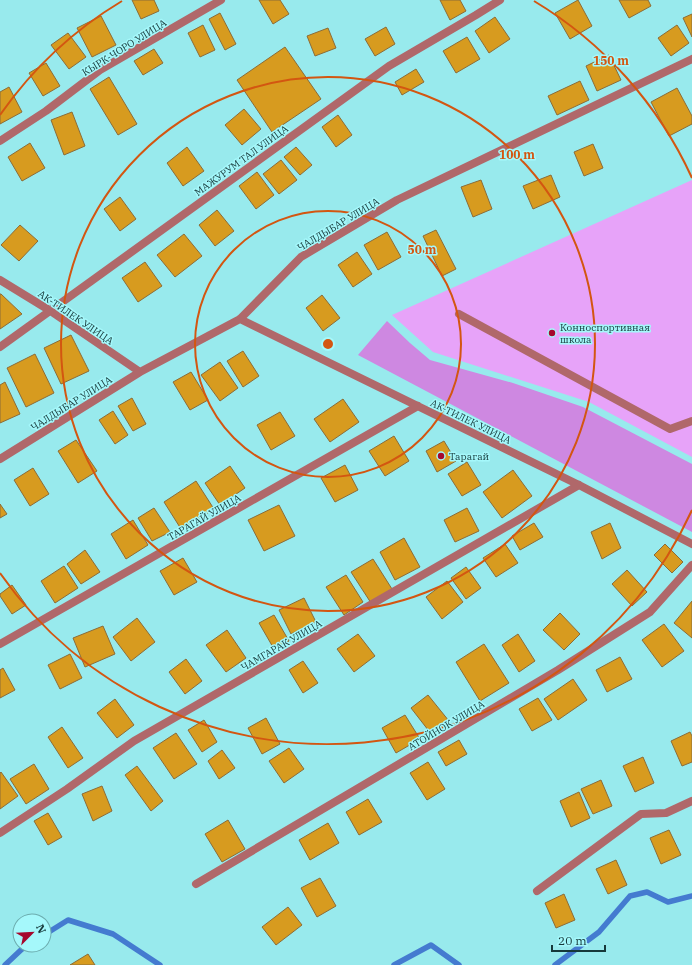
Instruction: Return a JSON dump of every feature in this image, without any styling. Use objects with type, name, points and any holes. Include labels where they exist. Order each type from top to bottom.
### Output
[{"type":"street","name":"КЫРК-ЧОРО УЛИЦА","points":[[0,141],[46,111],[100,70],[221,0]]},
{"type":"street","name":"МАЖУРУМ ТАЛ УЛИЦА","points":[[0,347],[49,310],[389,66],[500,0]]},
{"type":"street","name":"ЧАЛДЫБАР УЛИЦА","points":[[0,459],[140,372],[240,319],[301,257],[397,200],[692,59]]},
{"type":"street","name":"АК-ТИЛЕК УЛИЦА","points":[[0,280],[49,310],[140,372]]},
{"type":"street","points":[[460,314],[670,429],[692,421]]},
{"type":"street","name":"АК-ТИЛЕК УЛИЦА","points":[[240,319],[579,485],[692,544]]},
{"type":"street","name":"ТАРАГАЙ УЛИЦА","points":[[0,644],[418,406]]},
{"type":"street","name":"ЧАМГАРАК УЛИЦА","points":[[0,833],[67,789],[134,741],[579,485]]},
{"type":"street","name":"АТОЙНОК УЛИЦА","points":[[196,884],[558,670],[650,612],[692,565]]},
{"type":"street","points":[[537,891],[641,814],[666,813],[692,800]]},
{"type":"shaded area","name":"Конноспортивная школа","points":[[692,180],[692,457],[589,402],[433,352],[392,315]]},
{"type":"shaded area","points":[[387,321],[430,360],[513,383],[583,407],[692,464],[692,532],[358,355]]},
{"type":"building","points":[[132,0],[154,0],[159,11],[141,19]]},
{"type":"building","points":[[259,0],[280,0],[289,14],[273,24]]},
{"type":"building","points":[[440,0],[460,0],[466,11],[450,20]]},
{"type":"building","points":[[578,0],[592,26],[570,39],[555,13]]},
{"type":"building","points":[[619,0],[648,0],[651,6],[629,18]]},
{"type":"building","points":[[220,13],[236,44],[225,50],[209,19]]},
{"type":"building","points":[[692,14],[692,37],[683,18]]},
{"type":"building","points":[[101,16],[116,45],[92,57],[77,28]]},
{"type":"building","points":[[495,17],[510,39],[489,53],[475,31]]},
{"type":"building","points":[[203,25],[215,50],[200,57],[188,33]]},
{"type":"building","points":[[677,25],[689,43],[671,56],[658,38]]},
{"type":"building","points":[[386,27],[395,44],[375,56],[365,39]]},
{"type":"building","points":[[328,28],[336,48],[315,56],[307,36]]},
{"type":"building","points":[[68,33],[86,57],[69,69],[51,45]]},
{"type":"building","points":[[467,37],[480,59],[456,73],[443,51]]},
{"type":"building","points":[[285,47],[321,99],[272,132],[237,80]]},
{"type":"building","points":[[154,49],[163,63],[143,75],[134,61]]},
{"type":"building","points":[[609,55],[621,80],[597,91],[586,66]]},
{"type":"building","points":[[46,63],[60,86],[43,96],[29,73]]},
{"type":"building","points":[[416,69],[424,82],[402,95],[395,82]]},
{"type":"building","points":[[109,77],[137,124],[118,135],[90,89]]},
{"type":"building","points":[[580,81],[589,100],[557,115],[548,96]]},
{"type":"building","points":[[9,87],[22,112],[0,124],[0,92]]},
{"type":"building","points":[[677,88],[692,116],[692,124],[669,136],[651,102]]},
{"type":"building","points":[[244,109],[261,129],[242,145],[225,125]]},
{"type":"building","points":[[72,112],[85,146],[64,155],[51,120]]},
{"type":"building","points":[[338,115],[352,135],[336,147],[322,127]]},
{"type":"building","points":[[30,143],[45,168],[22,181],[8,157]]},
{"type":"building","points":[[593,144],[603,168],[584,176],[574,152]]},
{"type":"building","points":[[187,147],[204,171],[183,186],[167,163]]},
{"type":"building","points":[[296,147],[312,165],[300,175],[284,157]]},
{"type":"building","points":[[281,160],[297,180],[279,194],[263,174]]},
{"type":"building","points":[[257,172],[274,195],[256,209],[239,186]]},
{"type":"building","points":[[551,175],[560,197],[533,209],[523,186]]},
{"type":"building","points":[[481,180],[492,209],[473,217],[461,187]]},
{"type":"building","points":[[120,197],[136,219],[120,231],[104,209]]},
{"type":"building","points":[[217,210],[234,231],[215,246],[199,225]]},
{"type":"building","points":[[20,225],[38,241],[19,261],[1,245]]},
{"type":"building","points":[[436,230],[456,269],[442,276],[423,236]]},
{"type":"building","points":[[387,232],[401,257],[378,270],[364,245]]},
{"type":"building","points":[[184,234],[202,256],[175,277],[157,255]]},
{"type":"building","points":[[357,252],[372,274],[353,287],[338,265]]},
{"type":"building","points":[[145,262],[162,286],[138,302],[122,278]]},
{"type":"building","points":[[0,294],[22,314],[0,329]]},
{"type":"building","points":[[322,295],[340,318],[323,331],[306,308]]},
{"type":"building","points":[[71,335],[89,371],[61,384],[44,348]]},
{"type":"building","points":[[243,351],[259,376],[243,387],[227,361]]},
{"type":"building","points":[[35,354],[54,393],[26,407],[7,368]]},
{"type":"building","points":[[220,362],[238,388],[220,401],[201,375]]},
{"type":"building","points":[[191,372],[208,400],[190,410],[173,382]]},
{"type":"building","points":[[5,382],[20,414],[0,423],[0,385]]},
{"type":"building","points":[[132,398],[146,424],[133,431],[118,406]]},
{"type":"building","points":[[343,399],[359,422],[330,442],[314,419]]},
{"type":"building","points":[[113,411],[128,435],[115,444],[99,420]]},
{"type":"building","points":[[280,412],[295,436],[271,450],[257,425]]},
{"type":"building","points":[[394,436],[409,461],[385,476],[369,451]]},
{"type":"building","points":[[76,440],[97,471],[78,483],[58,451]]},
{"type":"building","name":"Тарагай","points":[[444,441],[456,461],[437,472],[426,451]]},
{"type":"building","points":[[467,462],[481,485],[462,496],[448,474]]},
{"type":"building","points":[[345,465],[358,490],[335,502],[321,478]]},
{"type":"building","points":[[230,466],[245,488],[220,505],[205,483]]},
{"type":"building","points":[[33,468],[49,494],[30,506],[14,480]]},
{"type":"building","points":[[513,470],[532,496],[502,518],[483,492]]},
{"type":"building","points":[[196,481],[214,509],[181,529],[164,502]]},
{"type":"building","points":[[0,504],[7,514],[0,518]]},
{"type":"building","points":[[279,505],[295,536],[264,551],[248,520]]},
{"type":"building","points":[[154,508],[170,532],[152,541],[138,518]]},
{"type":"building","points":[[467,508],[479,531],[455,542],[444,520]]},
{"type":"building","points":[[133,520],[148,545],[126,559],[111,534]]},
{"type":"building","points":[[534,523],[543,537],[520,550],[512,536]]},
{"type":"building","points":[[610,523],[621,548],[602,559],[591,532]]},
{"type":"building","points":[[404,538],[420,567],[395,580],[380,552]]},
{"type":"building","points":[[505,544],[518,563],[496,577],[483,558]]},
{"type":"building","points":[[665,544],[683,562],[672,573],[654,555]]},
{"type":"building","points":[[85,550],[100,572],[81,584],[67,564]]},
{"type":"building","points":[[183,558],[197,582],[174,595],[160,571]]},
{"type":"building","points":[[373,559],[392,589],[371,603],[351,572]]},
{"type":"building","points":[[64,566],[78,588],[55,603],[41,581]]},
{"type":"building","points":[[466,567],[481,588],[466,599],[451,578]]},
{"type":"building","points":[[627,570],[647,592],[632,606],[612,584]]},
{"type":"building","points":[[346,575],[363,602],[344,615],[326,587]]},
{"type":"building","points":[[447,581],[463,602],[442,619],[426,597]]},
{"type":"building","points":[[12,585],[26,605],[12,614],[0,594]]},
{"type":"building","points":[[304,598],[316,622],[291,634],[279,610]]},
{"type":"building","points":[[692,601],[692,638],[674,623]]},
{"type":"building","points":[[560,613],[580,634],[564,650],[543,630]]},
{"type":"building","points":[[274,615],[289,641],[274,649],[259,623]]},
{"type":"building","points":[[137,618],[155,642],[131,661],[113,637]]},
{"type":"building","points":[[664,624],[684,651],[662,667],[642,640]]},
{"type":"building","points":[[103,626],[115,654],[85,667],[73,638]]},
{"type":"building","points":[[227,630],[246,658],[226,672],[206,645]]},
{"type":"building","points":[[358,634],[375,656],[354,672],[337,649]]},
{"type":"building","points":[[518,634],[535,661],[519,672],[502,645]]},
{"type":"building","points":[[484,644],[509,683],[480,701],[456,662]]},
{"type":"building","points":[[70,654],[82,678],[60,689],[48,665]]},
{"type":"building","points":[[620,657],[632,679],[607,692],[596,670]]},
{"type":"building","points":[[186,659],[202,681],[185,694],[169,672]]},
{"type":"building","points":[[303,661],[318,683],[303,693],[289,670]]},
{"type":"building","points":[[3,668],[15,690],[0,698],[0,670]]},
{"type":"building","points":[[573,679],[587,700],[558,720],[544,699]]},
{"type":"building","points":[[428,695],[449,721],[432,735],[411,708]]},
{"type":"building","points":[[538,698],[552,720],[532,731],[519,709]]},
{"type":"building","points":[[115,699],[134,725],[117,738],[97,713]]},
{"type":"building","points":[[405,715],[420,739],[396,753],[382,728]]},
{"type":"building","points":[[266,718],[280,744],[262,754],[248,728]]},
{"type":"building","points":[[204,720],[217,742],[202,752],[188,730]]},
{"type":"building","points":[[62,727],[83,758],[68,768],[48,737]]},
{"type":"building","points":[[690,732],[692,736],[692,762],[682,766],[671,741]]},
{"type":"building","points":[[176,733],[197,764],[174,779],[153,748]]},
{"type":"building","points":[[459,740],[467,754],[446,766],[438,752]]},
{"type":"building","points":[[289,748],[304,769],[284,783],[269,761]]},
{"type":"building","points":[[222,750],[235,768],[219,779],[208,761]]},
{"type":"building","points":[[643,757],[654,783],[635,792],[623,766]]},
{"type":"building","points":[[428,762],[445,789],[427,800],[410,773]]},
{"type":"building","points":[[34,764],[49,789],[26,804],[10,779]]},
{"type":"building","points":[[137,766],[163,801],[151,811],[125,775]]},
{"type":"building","points":[[1,772],[18,796],[0,809],[0,773]]},
{"type":"building","points":[[601,780],[612,806],[593,814],[581,789]]},
{"type":"building","points":[[102,786],[112,811],[93,821],[82,794]]},
{"type":"building","points":[[579,792],[590,818],[571,827],[560,801]]},
{"type":"building","points":[[368,799],[382,822],[359,835],[346,812]]},
{"type":"building","points":[[48,813],[62,837],[48,845],[34,821]]},
{"type":"building","points":[[228,820],[245,849],[222,862],[205,834]]},
{"type":"building","points":[[328,823],[339,843],[310,860],[299,840]]},
{"type":"building","points":[[669,830],[681,855],[661,864],[650,838]]},
{"type":"building","points":[[616,860],[627,885],[608,894],[596,869]]},
{"type":"building","points":[[320,878],[336,906],[317,917],[301,888]]},
{"type":"building","points":[[564,894],[575,920],[556,928],[545,903]]},
{"type":"building","points":[[288,907],[302,925],[276,945],[262,927]]},
{"type":"building","points":[[88,954],[95,965],[70,965]]},
{"type":"waterway","points":[[555,965],[599,932],[630,896],[647,892],[668,902],[692,896]]},
{"type":"waterway","points":[[52,930],[68,920],[113,934],[160,965]]},
{"type":"waterway","points":[[394,965],[431,945],[459,965]]},
{"type":"waterway","points":[[5,965],[18,953]]},
{"type":"place","name":"Конноспортивная школа","points":[[552,333]]},
{"type":"place","name":"Тарагай","points":[[441,456]]}]
